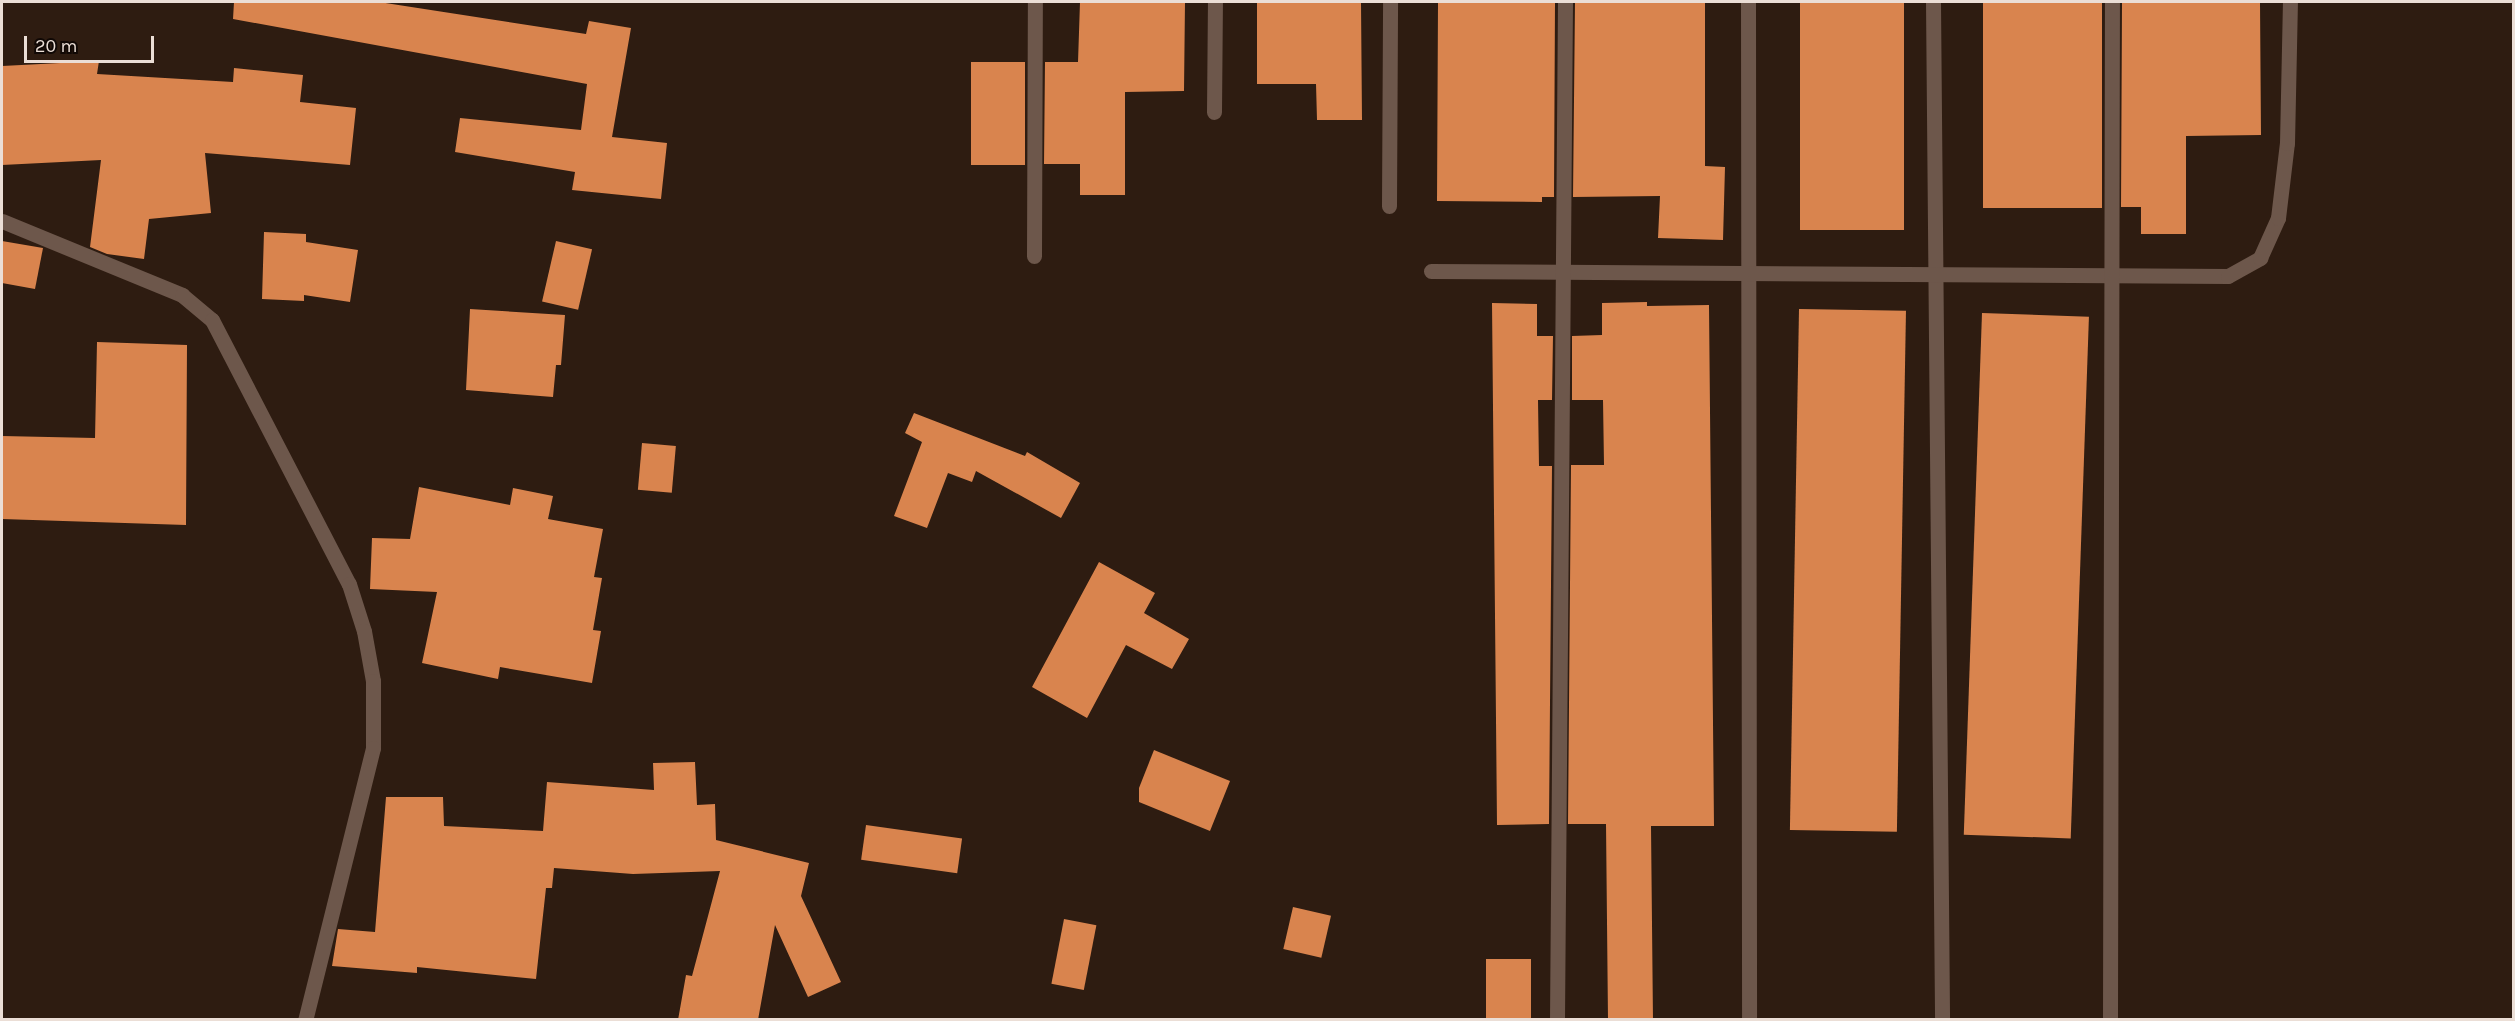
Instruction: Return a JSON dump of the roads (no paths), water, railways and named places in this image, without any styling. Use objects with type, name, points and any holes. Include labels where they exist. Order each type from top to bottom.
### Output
[{"type":"street","points":[[1034,256],[1035,2]]},
{"type":"street","points":[[1214,112],[1215,2]]},
{"type":"street","points":[[1389,206],[1390,2]]},
{"type":"street","points":[[1557,1020],[1565,2]]},
{"type":"street","points":[[1748,2],[1749,1020]]},
{"type":"street","points":[[1933,2],[1933,275],[1942,1020]]},
{"type":"street","points":[[2109,1020],[2112,2]]},
{"type":"street","points":[[1431,271],[2228,276],[2260,258],[2278,218],[2286,154],[2290,2]]},
{"type":"street","points":[[2,221],[182,295],[212,320],[349,584],[364,631],[373,681],[373,748],[305,1020]]}]
